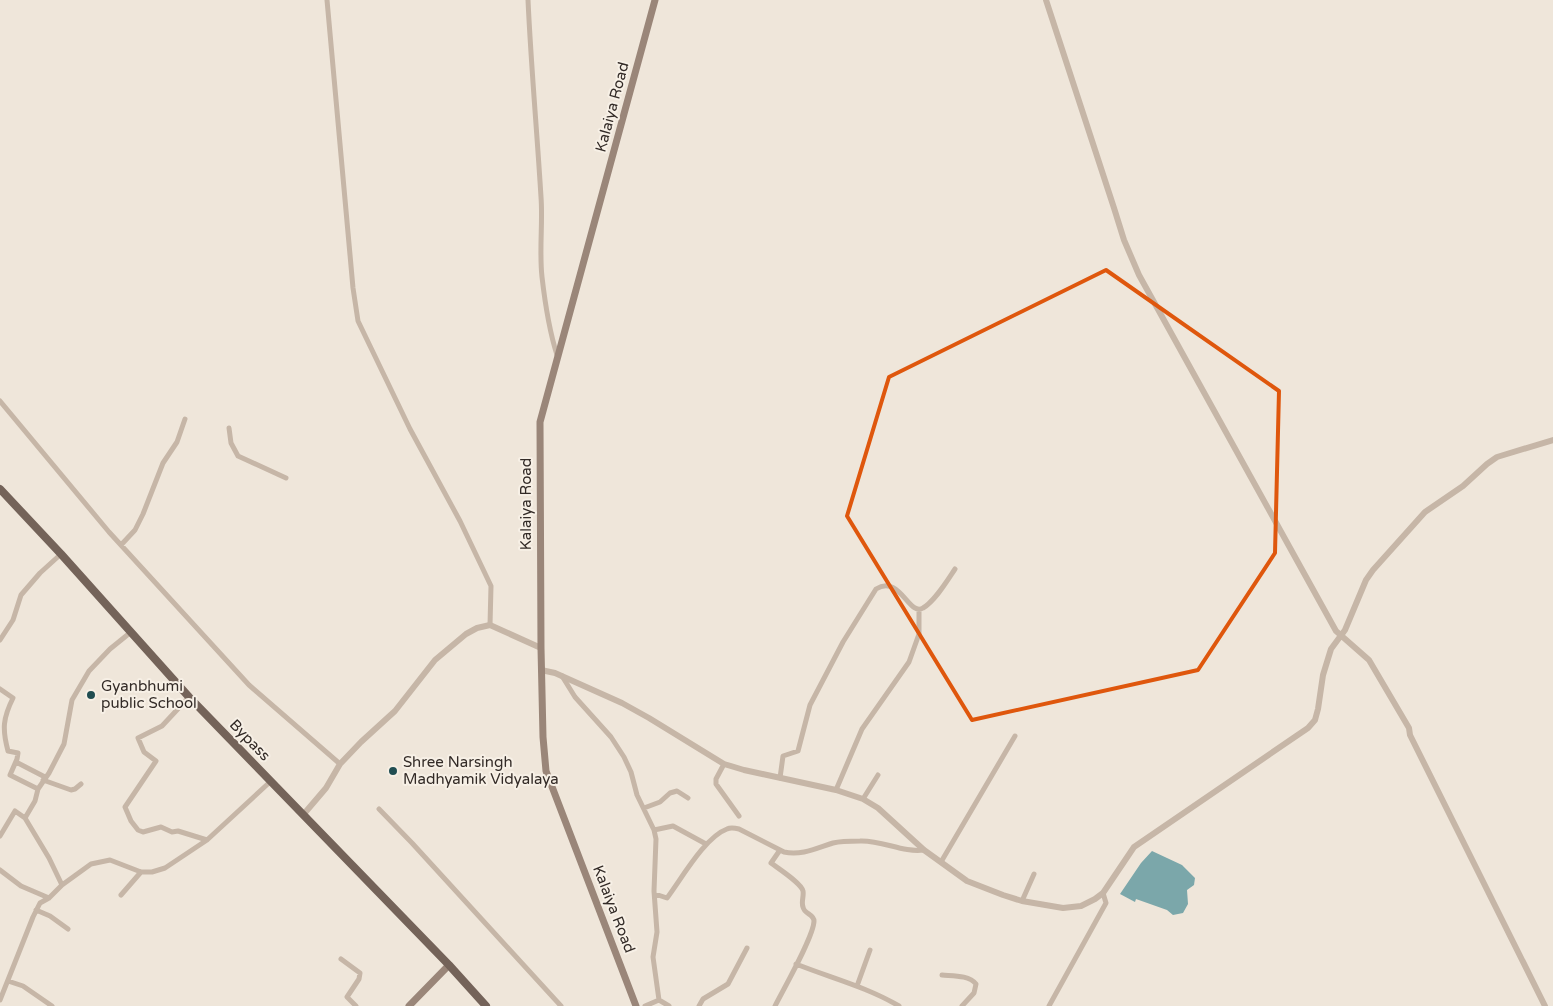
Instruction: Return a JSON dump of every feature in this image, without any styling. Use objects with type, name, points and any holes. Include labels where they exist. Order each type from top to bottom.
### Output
[{"type":"main road","name":"Kalaiya Road","points":[[636,1006],[546,771],[543,738],[541,648],[540,422],[654,0]]},
{"type":"main road","name":"Bypass","points":[[0,489],[189,697],[449,965],[486,1006]]},
{"type":"main road","points":[[409,1006],[449,965]]},
{"type":"street","points":[[327,0],[353,288],[358,321],[410,429],[460,520],[491,586],[490,625]]},
{"type":"street","points":[[528,0],[541,200],[542,276],[552,336],[558,356]]},
{"type":"street","points":[[1046,0],[1116,216],[1135,266],[1336,631],[1369,660],[1409,728],[1410,735],[1545,1006]]},
{"type":"street","points":[[0,401],[121,545],[249,685],[340,764]]},
{"type":"street","points":[[121,545],[135,530],[163,463],[177,442],[185,419]]},
{"type":"street","points":[[229,428],[231,443],[238,456],[286,478]]},
{"type":"street","points":[[542,670],[562,676],[649,718],[724,764],[836,790],[863,799],[878,808],[924,850],[967,881],[1022,901],[1063,908],[1081,906],[1103,893],[1134,847],[1308,728],[1314,720],[1318,709],[1323,675],[1332,649],[1352,616],[1366,580],[1425,512],[1457,490],[1497,457],[1553,440]]},
{"type":"street","points":[[0,640],[13,620],[21,595],[40,573],[61,554]]},
{"type":"street","points":[[780,778],[784,756],[798,751],[810,704],[842,642],[876,589],[883,584],[889,585],[895,588],[914,608],[923,609],[939,592],[955,569]]},
{"type":"street","points":[[836,790],[862,729],[909,662],[919,634],[919,610]]},
{"type":"street","points":[[304,815],[326,788],[340,764],[395,711],[435,660],[466,634],[477,628],[490,625],[541,648]]},
{"type":"street","points":[[25,818],[35,801],[38,789],[64,744],[72,700],[90,671],[110,649],[131,632]]},
{"type":"street","points":[[562,676],[575,698],[611,737],[624,757],[654,830],[656,839],[655,894],[657,932],[652,957],[659,1000],[669,1006]]},
{"type":"street","points":[[0,689],[13,698],[5,716],[3,727],[8,751],[18,754],[10,775],[38,789]]},
{"type":"street","points":[[189,697],[162,726],[138,738],[144,752],[156,761],[125,807],[131,821],[138,830],[143,832],[161,827],[172,832],[178,831],[207,840]]},
{"type":"street","points":[[941,862],[1015,736]]},
{"type":"street","points":[[16,762],[44,779],[71,790],[81,784]]},
{"type":"street","points":[[724,764],[716,779],[716,784],[739,816]]},
{"type":"street","points":[[863,799],[878,775]]},
{"type":"street","points":[[0,1000],[36,910],[40,903],[49,898],[62,885],[91,864],[110,860],[141,872],[152,872],[165,868],[207,840],[271,781]]},
{"type":"street","points":[[644,808],[660,802],[670,793],[677,791],[688,798]]},
{"type":"street","points":[[379,809],[412,842],[562,1006]]},
{"type":"street","points":[[0,836],[16,811],[25,818],[49,858],[62,885]]},
{"type":"street","points":[[654,830],[672,826],[706,844]]},
{"type":"street","points":[[655,894],[667,898],[706,844],[727,829],[732,828],[739,829],[791,854],[799,854],[835,843],[860,840],[916,851],[924,850]]},
{"type":"street","points":[[775,1006],[809,938],[814,920],[802,907],[803,892],[799,885],[771,863],[780,850]]},
{"type":"street","points":[[0,870],[21,886],[49,898]]},
{"type":"street","points":[[121,895],[141,872]]},
{"type":"street","points":[[1022,901],[1034,874]]},
{"type":"street","points":[[1049,1006],[1106,903],[1103,893]]},
{"type":"street","points":[[36,910],[50,916],[68,929]]},
{"type":"street","points":[[699,1006],[703,999],[728,984],[747,948]]},
{"type":"street","points":[[857,986],[870,950]]},
{"type":"street","points":[[341,959],[360,973],[359,979],[348,996],[356,1006]]},
{"type":"street","points":[[796,964],[882,996],[899,1006]]},
{"type":"street","points":[[942,975],[959,976],[976,984],[974,994],[962,1006]]},
{"type":"street","points":[[8,981],[23,986],[52,1006]]},
{"type":"street","points":[[645,1006],[659,1000]]},
{"type":"highlighted area","points":[[1106,270],[1279,391],[1275,553],[1198,670],[972,720],[847,516],[889,377]]},
{"type":"water","points":[[1152,851],[1182,865],[1195,878],[1194,885],[1187,890],[1188,904],[1183,913],[1173,915],[1167,910],[1136,899],[1135,902],[1120,894],[1141,863]]},
{"type":"place","name":"Gyanbhumi public School","points":[[91,695]]},
{"type":"place","name":"Shree Narsingh Madhyamik Vidyalaya","points":[[393,771]]}]
